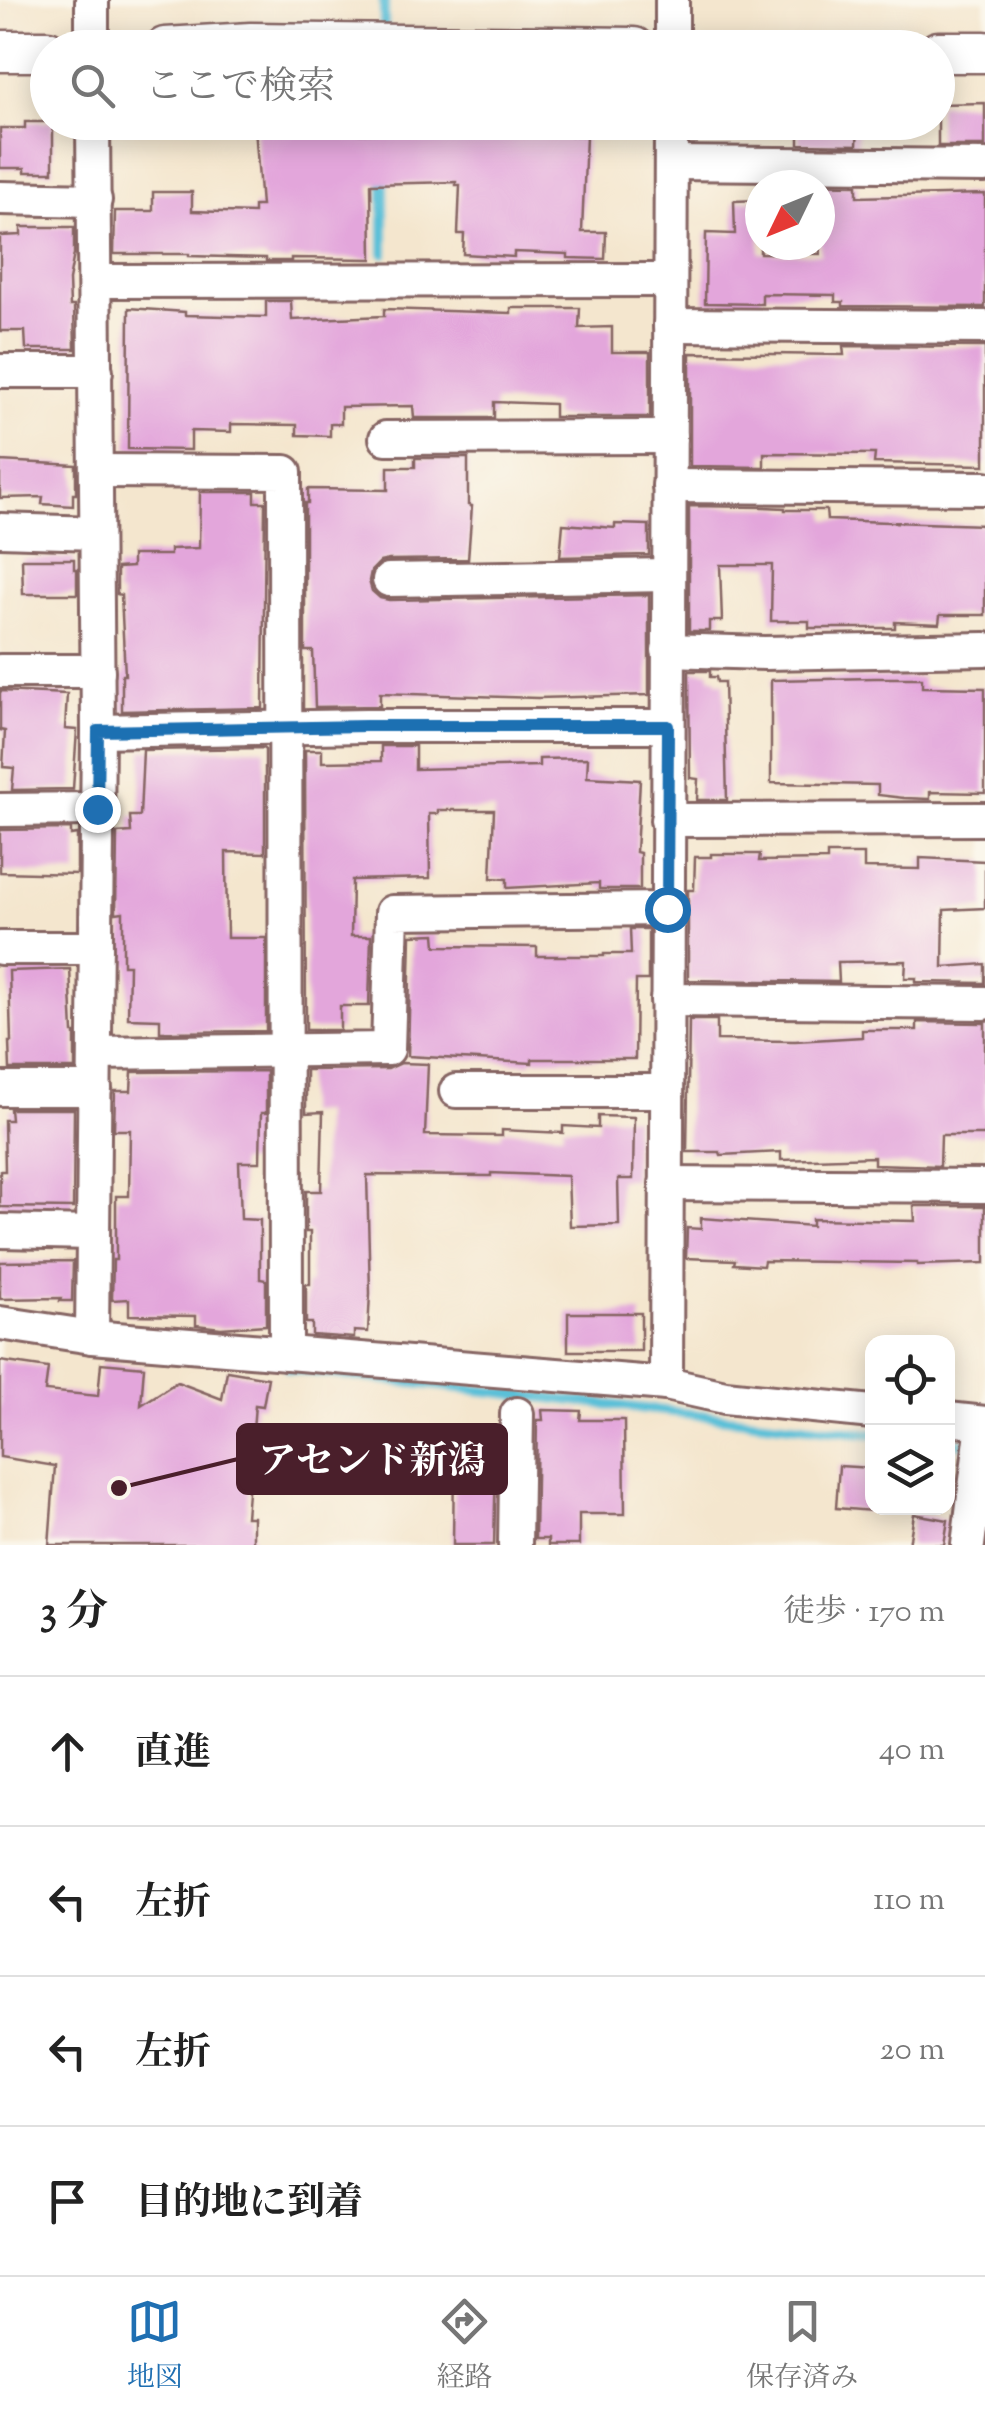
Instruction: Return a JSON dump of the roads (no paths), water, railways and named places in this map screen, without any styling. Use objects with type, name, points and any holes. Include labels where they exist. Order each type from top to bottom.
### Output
[{"type":"street","points":[[92,0],[92,30]]},
{"type":"street","points":[[672,0],[672,30]]},
{"type":"street","points":[[0,51],[30,51]]},
{"type":"street","points":[[955,52],[985,52]]},
{"type":"street","points":[[92,1337],[98,731],[93,140]]},
{"type":"street","points":[[666,1384],[671,140]]},
{"type":"street","points":[[671,164],[985,166]]},
{"type":"street","points":[[0,198],[95,200]]},
{"type":"street","points":[[96,280],[670,280]]},
{"type":"street","points":[[670,325],[985,327]]},
{"type":"street","points":[[0,371],[96,370]]},
{"type":"street","points":[[386,438],[670,437]]},
{"type":"street","points":[[96,471],[285,472],[286,1353]]},
{"type":"street","points":[[669,486],[985,488]]},
{"type":"street","points":[[0,530],[96,533]]},
{"type":"street","points":[[389,580],[668,574]]},
{"type":"street","points":[[668,650],[764,653],[985,649]]},
{"type":"street","points":[[0,671],[98,671]]},
{"type":"street","points":[[98,731],[668,726]]},
{"type":"street","points":[[0,810],[97,809]]},
{"type":"street","points":[[668,820],[985,818]]},
{"type":"street","points":[[95,1053],[388,1049],[392,912],[667,909]]},
{"type":"street","points":[[0,948],[96,948]]},
{"type":"street","points":[[667,1000],[985,1003]]},
{"type":"street","points":[[0,1089],[95,1090]]},
{"type":"street","points":[[456,1091],[666,1091]]},
{"type":"street","points":[[666,1184],[985,1186]]},
{"type":"street","points":[[0,1231],[93,1233]]},
{"type":"street","points":[[0,1323],[92,1337],[666,1384],[725,1397],[865,1411]]},
{"type":"street","points":[[515,1545],[517,1414]]},
{"type":"street","points":[[955,1421],[984,1423],[968,1545]]},
{"type":"waterway","points":[[384,0],[384,30]]},
{"type":"waterway","points":[[384,140],[384,146]]},
{"type":"waterway","points":[[384,173],[384,253]]},
{"type":"waterway","points":[[289,1369],[865,1433]]},
{"type":"waterway","points":[[955,1443],[976,1445]]},
{"type":"place","name":"アセンド新潟","points":[[119,1488]]}]
